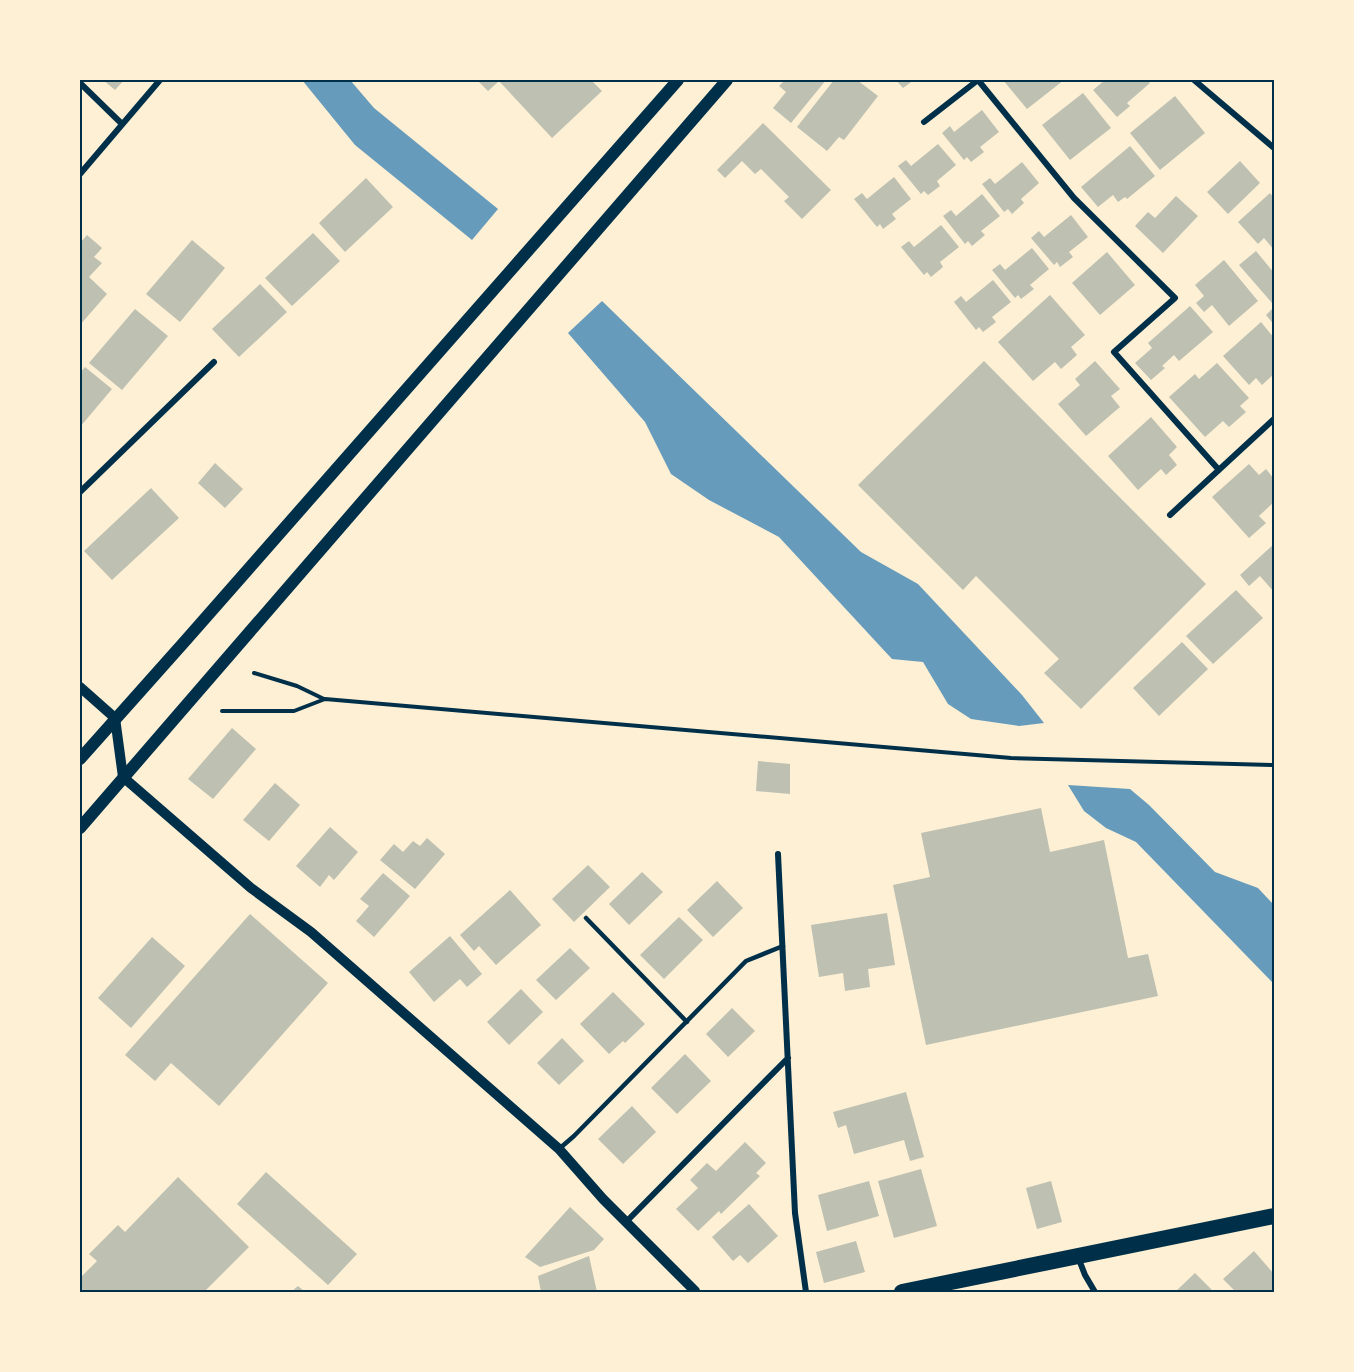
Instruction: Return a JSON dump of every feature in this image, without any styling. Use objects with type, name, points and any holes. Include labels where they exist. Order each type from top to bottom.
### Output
[{"type":"highway","points":[[902,1293],[1275,1216]]},
{"type":"main road","points":[[80,759],[678,80]]},
{"type":"main road","points":[[80,828],[728,80]]},
{"type":"street","points":[[80,174],[160,80]]},
{"type":"street","points":[[924,122],[978,80],[1074,198],[1174,298],[1113,352],[1219,470]]},
{"type":"street","points":[[1194,80],[1275,148]]},
{"type":"street","points":[[80,83],[122,124]]},
{"type":"street","points":[[80,492],[214,362]]},
{"type":"street","points":[[1170,515],[1275,419]]},
{"type":"street","points":[[80,687],[115,718],[123,777],[251,888],[311,932],[559,1149],[695,1293]]},
{"type":"street","points":[[778,854],[795,1213],[806,1293]]},
{"type":"street","points":[[626,1222],[788,1058]]},
{"type":"street","points":[[1078,1256],[1095,1293]]},
{"type":"lane","points":[[586,918],[687,1022]]},
{"type":"lane","points":[[559,1149],[746,961],[783,946]]},
{"type":"path","points":[[254,673],[297,686],[325,699],[1011,758],[1275,765]]},
{"type":"path","points":[[222,711],[294,711],[325,699]]},
{"type":"water","points":[[302,80],[350,80],[374,108],[498,209],[472,240],[355,145]]},
{"type":"water","points":[[602,301],[861,552],[918,584],[1022,695],[1044,723],[1019,726],[971,719],[948,704],[923,662],[892,659],[779,537],[709,500],[671,474],[645,422],[568,333]]},
{"type":"water","points":[[1068,785],[1130,789],[1149,805],[1215,872],[1258,888],[1274,905],[1274,984],[1136,842],[1106,828],[1084,811]]},
{"type":"building","points":[[103,80],[124,80],[115,90]]},
{"type":"building","points":[[477,80],[591,80],[602,91],[552,138],[499,81],[488,91]]},
{"type":"building","points":[[785,80],[826,80],[791,123],[773,108],[786,92],[779,86]]},
{"type":"building","points":[[834,80],[857,80],[878,96],[844,140],[839,137],[827,151],[797,127]]},
{"type":"building","points":[[896,80],[914,80],[903,88]]},
{"type":"building","points":[[1003,80],[1064,80],[1027,109]]},
{"type":"building","points":[[1105,80],[1147,80],[1150,83],[1127,103],[1130,106],[1117,117],[1093,90]]},
{"type":"building","points":[[1083,93],[1111,128],[1070,160],[1042,125]]},
{"type":"building","points":[[1175,96],[1205,133],[1160,170],[1130,133]]},
{"type":"building","points":[[982,110],[999,132],[980,147],[984,152],[971,162],[967,157],[964,160],[942,133],[950,126],[954,132]]},
{"type":"building","points":[[763,123],[831,190],[802,219],[784,201],[789,197],[761,169],[755,174],[742,161],[725,178],[717,170]]},
{"type":"building","points":[[938,144],[956,165],[937,181],[940,186],[928,195],[924,191],[921,194],[898,166],[906,160],[911,166]]},
{"type":"building","points":[[1130,146],[1155,176],[1127,199],[1125,197],[1118,202],[1113,195],[1098,207],[1081,187]]},
{"type":"building","points":[[1240,161],[1260,183],[1228,214],[1207,192]]},
{"type":"building","points":[[1022,162],[1039,183],[1021,199],[1024,203],[1012,214],[1008,209],[1004,212],[982,184],[990,178],[995,184]]},
{"type":"building","points":[[894,177],[911,199],[892,214],[896,219],[883,229],[880,224],[877,227],[854,199],[862,193],[867,199]]},
{"type":"building","points":[[366,178],[393,207],[345,252],[319,223]]},
{"type":"building","points":[[1270,193],[1274,198],[1274,250],[1264,238],[1258,244],[1238,222]]},
{"type":"building","points":[[982,194],[1000,216],[981,231],[985,235],[972,246],[968,241],[965,244],[943,216],[951,210],[956,216]]},
{"type":"building","points":[[1176,196],[1198,216],[1163,253],[1135,226],[1148,212],[1155,218]]},
{"type":"building","points":[[1071,215],[1088,237],[1069,252],[1073,257],[1060,267],[1057,262],[1054,265],[1031,238],[1039,231],[1044,237]]},
{"type":"building","points":[[941,225],[959,247],[940,262],[943,267],[931,277],[927,272],[924,275],[901,247],[909,241],[914,247]]},
{"type":"building","points":[[313,233],[340,261],[292,306],[265,278]]},
{"type":"building","points":[[87,235],[102,248],[94,257],[102,263],[89,277],[107,294],[80,325],[80,243]]},
{"type":"building","points":[[192,240],[225,268],[180,322],[146,294]]},
{"type":"building","points":[[1032,248],[1049,269],[1030,285],[1034,289],[1021,299],[1018,295],[1015,298],[992,270],[1000,264],[1005,270]]},
{"type":"building","points":[[1256,251],[1274,273],[1274,301],[1272,303],[1239,265]]},
{"type":"building","points":[[1107,252],[1135,285],[1100,315],[1072,283]]},
{"type":"building","points":[[1224,260],[1258,301],[1229,326],[1212,305],[1204,312],[1196,303],[1204,296],[1195,285]]},
{"type":"building","points":[[993,280],[1011,302],[992,317],[996,322],[983,332],[979,327],[976,330],[954,302],[961,296],[966,302]]},
{"type":"building","points":[[260,284],[287,312],[239,357],[212,329]]},
{"type":"building","points":[[1050,295],[1085,335],[1071,347],[1077,355],[1061,369],[1055,362],[1033,381],[998,342]]},
{"type":"building","points":[[1190,306],[1213,332],[1179,361],[1174,355],[1162,366],[1165,368],[1151,380],[1135,363],[1152,348],[1148,343]]},
{"type":"building","points":[[1274,307],[1274,325],[1266,315]]},
{"type":"building","points":[[135,309],[168,336],[122,390],[89,363]]},
{"type":"building","points":[[1261,322],[1274,338],[1274,374],[1262,385],[1256,378],[1249,385],[1223,356]]},
{"type":"building","points":[[984,361],[1206,584],[1081,709],[1044,673],[1059,659],[976,576],[963,590],[858,485]]},
{"type":"building","points":[[1095,361],[1120,389],[1111,396],[1120,407],[1086,436],[1058,404],[1080,385],[1075,379]]},
{"type":"building","points":[[1217,363],[1249,398],[1240,406],[1246,412],[1229,427],[1223,421],[1205,437],[1169,397],[1195,374],[1199,379]]},
{"type":"building","points":[[85,367],[112,389],[80,427],[80,373]]},
{"type":"building","points":[[1151,417],[1177,447],[1169,455],[1177,465],[1166,475],[1161,469],[1138,490],[1108,456]]},
{"type":"building","points":[[215,463],[243,489],[225,508],[198,483]]},
{"type":"building","points":[[1249,464],[1259,475],[1266,469],[1274,479],[1274,502],[1259,516],[1266,523],[1249,538],[1212,497]]},
{"type":"building","points":[[151,488],[179,518],[112,580],[84,551]]},
{"type":"building","points":[[1274,544],[1274,592],[1260,576],[1249,586],[1240,575]]},
{"type":"building","points":[[1236,590],[1263,618],[1213,664],[1186,636]]},
{"type":"building","points":[[1182,642],[1208,669],[1159,716],[1133,688]]},
{"type":"building","points":[[232,728],[256,749],[213,799],[188,779]]},
{"type":"building","points":[[758,761],[790,764],[790,794],[756,791]]},
{"type":"building","points":[[275,783],[300,805],[269,841],[243,820]]},
{"type":"building","points":[[1041,808],[1050,852],[1104,840],[1128,958],[1148,954],[1158,996],[926,1045],[893,885],[930,877],[921,833]]},
{"type":"building","points":[[330,827],[358,852],[334,880],[329,875],[320,887],[296,866]]},
{"type":"building","points":[[427,838],[445,854],[415,889],[380,860],[394,844],[403,852],[413,841],[420,846]]},
{"type":"building","points":[[588,865],[610,887],[574,922],[552,899]]},
{"type":"building","points":[[642,872],[663,892],[629,925],[609,904]]},
{"type":"building","points":[[383,873],[410,896],[374,937],[356,921],[369,906],[360,899]]},
{"type":"building","points":[[717,881],[743,908],[713,937],[687,910]]},
{"type":"building","points":[[510,890],[541,925],[496,965],[479,946],[474,951],[460,935]]},
{"type":"building","points":[[887,913],[895,965],[868,969],[870,987],[845,991],[843,973],[819,977],[811,925]]},
{"type":"building","points":[[250,914],[328,983],[219,1106],[171,1063],[155,1081],[125,1055]]},
{"type":"building","points":[[679,917],[703,940],[664,979],[640,955]]},
{"type":"building","points":[[450,936],[482,974],[467,987],[460,979],[434,1002],[409,972]]},
{"type":"building","points":[[152,937],[185,966],[131,1028],[98,998]]},
{"type":"building","points":[[570,948],[590,968],[556,1000],[536,980]]},
{"type":"building","points":[[521,989],[543,1012],[509,1045],[487,1022]]},
{"type":"building","points":[[613,992],[645,1024],[609,1054],[580,1024]]},
{"type":"building","points":[[732,1008],[755,1031],[728,1057],[706,1034]]},
{"type":"building","points":[[562,1038],[584,1061],[559,1085],[537,1063]]},
{"type":"building","points":[[685,1054],[711,1081],[677,1114],[651,1088]]},
{"type":"building","points":[[906,1092],[924,1157],[910,1161],[904,1140],[854,1154],[846,1125],[838,1128],[833,1112]]},
{"type":"building","points":[[632,1106],[656,1132],[623,1164],[598,1139]]},
{"type":"building","points":[[745,1142],[766,1163],[756,1173],[760,1176],[721,1214],[719,1211],[698,1231],[676,1209],[698,1188],[690,1180],[707,1163],[716,1171]]},
{"type":"building","points":[[921,1169],[937,1226],[894,1238],[878,1181]]},
{"type":"building","points":[[266,1172],[357,1254],[328,1285],[237,1204]]},
{"type":"building","points":[[178,1177],[249,1247],[204,1292],[80,1292],[80,1278],[97,1261],[89,1254],[118,1225],[125,1232]]},
{"type":"building","points":[[869,1181],[879,1216],[827,1231],[818,1195]]},
{"type":"building","points":[[1051,1181],[1062,1222],[1037,1229],[1026,1188]]},
{"type":"building","points":[[749,1204],[778,1236],[748,1263],[740,1255],[733,1261],[712,1237]]},
{"type":"building","points":[[570,1207],[604,1239],[594,1250],[540,1267],[525,1257]]},
{"type":"building","points":[[856,1241],[865,1272],[824,1283],[816,1252]]},
{"type":"building","points":[[1254,1251],[1274,1274],[1274,1292],[1236,1292],[1223,1279]]},
{"type":"building","points":[[589,1256],[597,1292],[541,1292],[538,1276]]},
{"type":"building","points":[[1195,1273],[1214,1292],[1175,1292]]},
{"type":"building","points":[[298,1286],[305,1292],[291,1292]]}]
